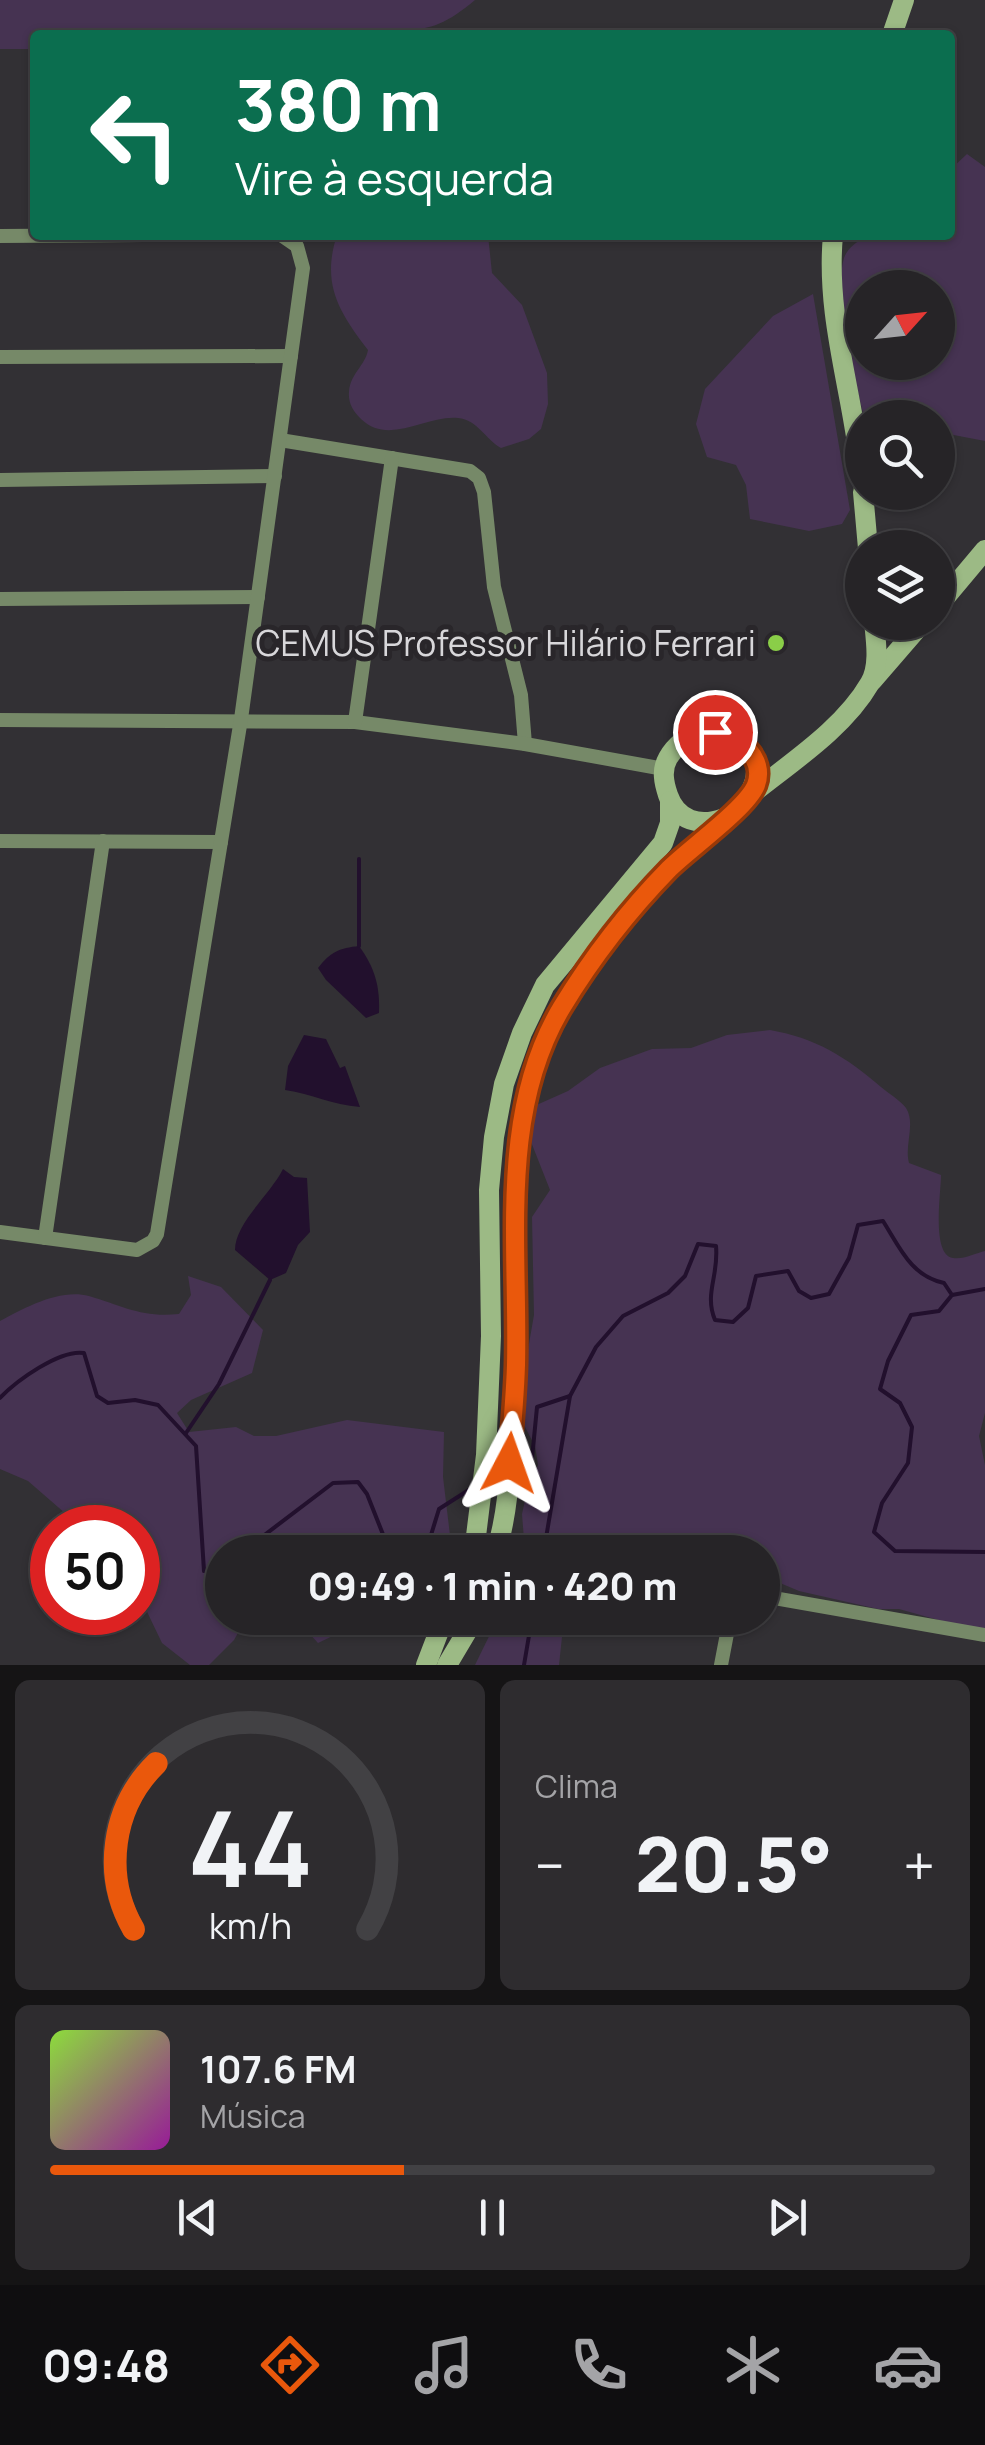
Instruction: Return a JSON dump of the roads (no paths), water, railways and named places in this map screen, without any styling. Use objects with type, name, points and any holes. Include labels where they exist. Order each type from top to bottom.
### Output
[{"type":"main road","points":[[894,30],[904,0]]},
{"type":"main road","points":[[833,240],[833,319],[850,400]]},
{"type":"main road","points":[[955,586],[985,550]]},
{"type":"main road","points":[[872,681],[876,640]]},
{"type":"main road","points":[[499,1535],[516,1367],[516,1182],[530,1078],[549,1028],[595,954],[660,878],[748,796],[827,734],[907,640]]},
{"type":"main road","points":[[476,1535],[491,1336],[490,1164],[504,1084],[522,1033],[544,985],[658,851],[670,823],[664,769],[668,757],[681,743],[705,732],[730,735],[745,746],[779,758],[808,750]]},
{"type":"main road","points":[[745,746],[757,773],[756,784],[748,796]]},
{"type":"main road","points":[[670,801],[682,816],[698,823],[728,817]]},
{"type":"main road","points":[[426,1665],[437,1635]]},
{"type":"main road","points":[[447,1665],[466,1635]]},
{"type":"street","points":[[0,236],[30,236]]},
{"type":"street","points":[[0,1232],[137,1250],[154,1241],[158,1234],[241,719],[292,356],[303,260],[290,240]]},
{"type":"street","points":[[0,356],[292,356]]},
{"type":"street","points":[[280,440],[470,470],[481,483],[494,588],[521,695],[525,744]]},
{"type":"street","points":[[355,722],[392,458]]},
{"type":"street","points":[[0,480],[275,476]]},
{"type":"street","points":[[0,599],[258,596]]},
{"type":"street","points":[[0,720],[355,722],[525,744],[664,769]]},
{"type":"street","points":[[0,841],[221,842]]},
{"type":"street","points":[[44,1238],[103,841]]},
{"type":"street","points":[[780,1599],[985,1635]]},
{"type":"street","points":[[721,1665],[727,1635]]},
{"type":"waterway","points":[[359,859],[359,946]]},
{"type":"waterway","points":[[516,1471],[531,1469],[537,1407],[570,1396],[596,1347],[623,1316],[668,1293],[685,1276],[698,1244],[716,1246],[712,1310],[715,1320],[733,1322],[748,1308],[756,1276],[788,1271],[799,1291],[811,1298],[829,1294],[849,1258],[858,1225],[883,1221],[915,1267],[944,1283],[952,1295],[939,1311],[911,1315],[888,1361],[880,1389],[900,1403],[912,1427],[908,1463],[882,1503],[874,1532],[895,1551],[985,1552]]},
{"type":"waterway","points":[[186,1433],[219,1384],[270,1280]]},
{"type":"waterway","points":[[952,1295],[985,1289]]},
{"type":"waterway","points":[[0,1398],[51,1361],[84,1353],[97,1396],[108,1403],[135,1400],[158,1405],[196,1446],[205,1571]]},
{"type":"waterway","points":[[547,1535],[570,1396]]},
{"type":"waterway","points":[[264,1535],[333,1483],[358,1482],[383,1535]]},
{"type":"waterway","points":[[431,1535],[439,1509],[475,1486]]},
{"type":"waterway","points":[[524,1665],[529,1635]]},
{"type":"place","name":"CEMUS Professor Hilário Ferrari","points":[[776,643]]}]
